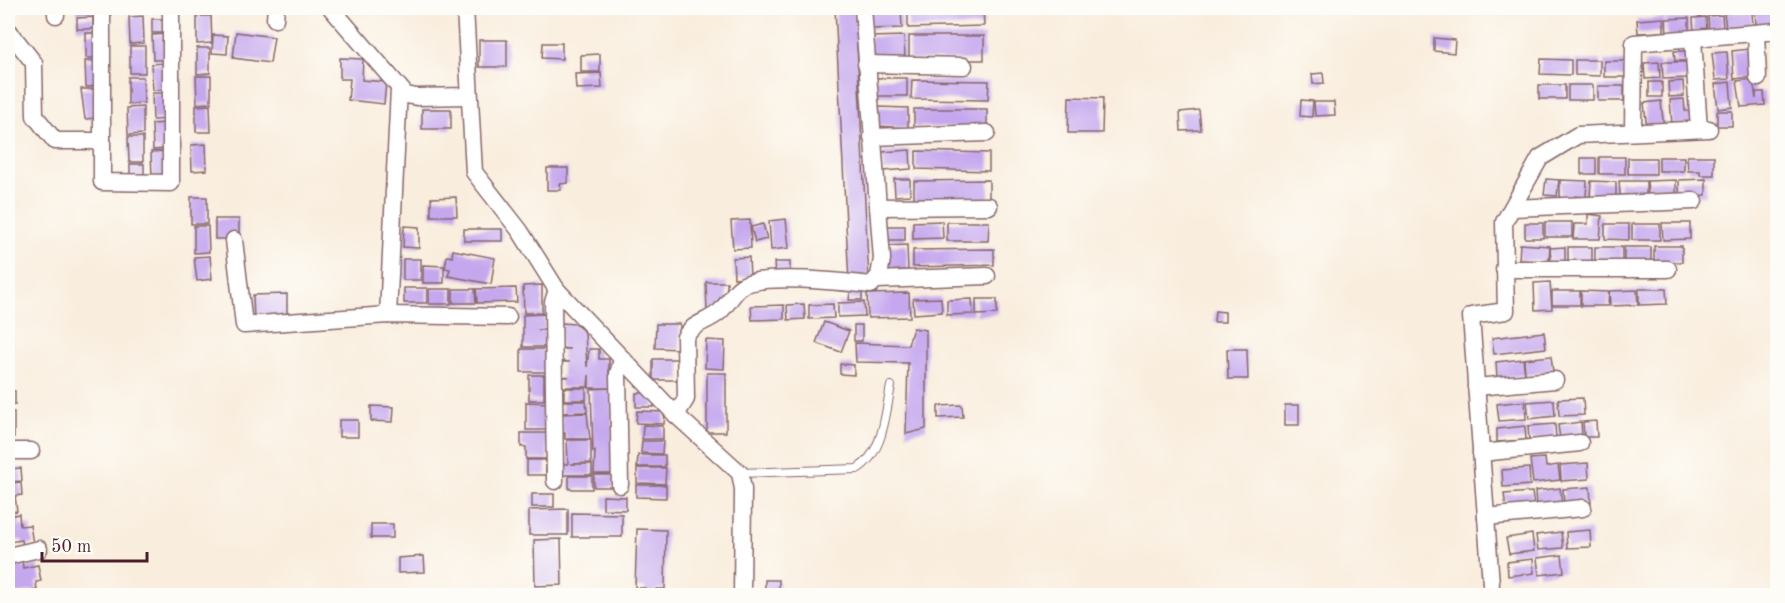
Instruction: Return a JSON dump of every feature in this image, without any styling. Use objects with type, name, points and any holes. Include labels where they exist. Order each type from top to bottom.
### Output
[{"type":"street","points":[[331,8],[406,95],[417,97],[469,96]]},
{"type":"street","points":[[465,8],[474,172],[520,231],[557,290],[676,415],[740,473],[743,489],[742,596]]},
{"type":"street","points":[[676,415],[686,399],[685,337],[689,329],[727,307],[741,286],[755,282],[814,279],[871,285],[877,280],[882,259],[863,8]]},
{"type":"street","points":[[102,12],[102,182],[171,183],[171,12]]},
{"type":"street","points":[[8,30],[33,63],[35,116],[56,141],[102,141]]},
{"type":"street","points":[[1633,131],[1634,43],[1778,31]]},
{"type":"street","points":[[1756,33],[1758,78]]},
{"type":"street","points":[[1491,584],[1471,316],[1506,311],[1504,222],[1540,158],[1578,135],[1704,129],[1693,39]]},
{"type":"street","points":[[866,64],[964,66]]},
{"type":"street","points":[[388,315],[399,89]]},
{"type":"street","points":[[872,137],[987,133]]},
{"type":"street","points":[[1513,208],[1694,201]]},
{"type":"street","points":[[878,207],[989,206]]},
{"type":"street","points":[[234,240],[244,325],[388,315],[508,317]]},
{"type":"street","points":[[1504,269],[1668,269]]},
{"type":"street","points":[[877,280],[987,276]]},
{"type":"street","points":[[555,481],[553,302],[557,290]]},
{"type":"street","points":[[620,485],[618,374],[622,360]]},
{"type":"street","points":[[1476,387],[1555,380]]},
{"type":"street","points":[[1481,453],[1580,443]]},
{"type":"street","points":[[8,451],[31,451]]},
{"type":"street","points":[[1486,517],[1583,508]]},
{"type":"street","points":[[8,555],[39,549]]},
{"type":"lane","points":[[740,473],[857,469],[869,462],[879,440],[891,386]]},
{"type":"building","points":[[77,8],[92,8],[92,14],[77,14]]},
{"type":"building","points":[[835,8],[855,8],[869,281],[849,282]]},
{"type":"building","points":[[869,8],[901,8],[902,28],[870,29]]},
{"type":"building","points":[[908,8],[983,8],[984,26],[908,28]]},
{"type":"building","points":[[1755,8],[1778,8],[1778,24],[1756,25]]},
{"type":"building","points":[[1752,11],[1753,26],[1726,29],[1724,13]]},
{"type":"building","points":[[1722,15],[1723,29],[1709,31],[1708,16]]},
{"type":"building","points":[[143,16],[144,43],[130,44],[129,17]]},
{"type":"building","points":[[197,16],[211,16],[212,43],[197,44]]},
{"type":"building","points":[[93,17],[93,29],[77,29],[77,18]]},
{"type":"building","points":[[1706,17],[1707,32],[1694,32],[1693,18]]},
{"type":"building","points":[[1664,18],[1664,32],[1638,33],[1637,20]]},
{"type":"building","points":[[1689,18],[1689,36],[1667,37],[1666,19]]},
{"type":"building","points":[[152,19],[167,19],[167,33],[152,33]]},
{"type":"building","points":[[236,32],[274,37],[270,63],[233,58]]},
{"type":"building","points":[[86,33],[99,33],[100,58],[86,58]]},
{"type":"building","points":[[166,34],[167,60],[153,60],[152,35]]},
{"type":"building","points":[[213,35],[228,36],[227,54],[212,53]]},
{"type":"building","points":[[904,36],[905,58],[870,59],[870,37]]},
{"type":"building","points":[[909,36],[984,36],[984,60],[909,60]]},
{"type":"building","points":[[1434,38],[1455,40],[1454,53],[1434,51]]},
{"type":"building","points":[[479,40],[507,40],[507,67],[479,67]]},
{"type":"building","points":[[543,43],[562,43],[562,59],[542,58]]},
{"type":"building","points":[[130,46],[145,46],[145,73],[130,73]]},
{"type":"building","points":[[197,48],[210,48],[210,73],[197,74]]},
{"type":"building","points":[[1750,49],[1753,77],[1734,79],[1732,51]]},
{"type":"building","points":[[1674,51],[1689,51],[1689,61],[1675,61]]},
{"type":"building","points":[[1727,52],[1729,79],[1715,80],[1712,53]]},
{"type":"building","points":[[600,54],[600,72],[581,72],[581,55]]},
{"type":"building","points":[[340,58],[363,59],[362,80],[386,82],[384,104],[348,100],[350,79],[340,79]]},
{"type":"building","points":[[1541,59],[1571,60],[1571,75],[1540,74]]},
{"type":"building","points":[[98,60],[99,86],[86,87],[85,61]]},
{"type":"building","points":[[1575,60],[1600,60],[1600,76],[1575,75]]},
{"type":"building","points":[[1604,61],[1629,61],[1629,77],[1604,77]]},
{"type":"building","points":[[1659,62],[1660,78],[1645,79],[1644,63]]},
{"type":"building","points":[[1662,62],[1689,62],[1689,78],[1663,79]]},
{"type":"building","points":[[165,63],[167,89],[153,90],[151,64]]},
{"type":"building","points":[[601,73],[602,88],[576,89],[575,74]]},
{"type":"building","points":[[1323,73],[1324,83],[1313,84],[1312,74]]},
{"type":"building","points":[[196,76],[211,76],[211,103],[197,104]]},
{"type":"building","points":[[128,77],[143,77],[144,103],[128,104]]},
{"type":"building","points":[[874,78],[907,78],[907,96],[874,96]]},
{"type":"building","points":[[1753,79],[1756,99],[1756,92],[1764,92],[1765,105],[1741,107],[1737,81]]},
{"type":"building","points":[[912,80],[989,81],[988,100],[911,99]]},
{"type":"building","points":[[1683,81],[1684,96],[1669,97],[1668,82]]},
{"type":"building","points":[[1649,82],[1662,82],[1662,97],[1649,97]]},
{"type":"building","points":[[1730,82],[1732,107],[1718,109],[1715,84]]},
{"type":"building","points":[[1539,85],[1565,85],[1565,99],[1539,99]]},
{"type":"building","points":[[1568,85],[1593,85],[1593,100],[1568,100]]},
{"type":"building","points":[[1598,86],[1624,86],[1624,101],[1598,101]]},
{"type":"building","points":[[81,89],[98,89],[98,118],[85,119]]},
{"type":"building","points":[[152,93],[166,93],[167,119],[153,120]]},
{"type":"building","points":[[1069,97],[1103,98],[1102,133],[1068,133]]},
{"type":"building","points":[[1684,99],[1685,111],[1694,111],[1695,123],[1672,125],[1670,100]]},
{"type":"building","points":[[1301,100],[1313,101],[1312,117],[1300,116]]},
{"type":"building","points":[[1661,101],[1664,129],[1647,130],[1644,103]]},
{"type":"building","points":[[1314,102],[1334,102],[1335,115],[1315,116]]},
{"type":"building","points":[[210,105],[211,132],[196,132],[196,106]]},
{"type":"building","points":[[143,107],[143,134],[128,135],[127,108]]},
{"type":"building","points":[[877,107],[908,108],[908,128],[876,126]]},
{"type":"building","points":[[422,109],[451,109],[451,129],[422,129]]},
{"type":"building","points":[[914,109],[987,109],[987,127],[914,127]]},
{"type":"building","points":[[1199,110],[1201,130],[1181,131],[1180,112]]},
{"type":"building","points":[[1717,111],[1732,111],[1732,126],[1717,126]]},
{"type":"building","points":[[166,123],[167,149],[153,150],[152,124]]},
{"type":"building","points":[[128,137],[143,137],[143,162],[129,162]]},
{"type":"building","points":[[206,144],[207,170],[192,171],[191,145]]},
{"type":"building","points":[[910,150],[911,169],[883,171],[882,152]]},
{"type":"building","points":[[166,151],[167,177],[152,177],[151,152]]},
{"type":"building","points":[[916,151],[989,153],[989,171],[916,169]]},
{"type":"building","points":[[1687,156],[1714,156],[1714,175],[1700,175],[1700,171],[1688,171]]},
{"type":"building","points":[[1599,157],[1625,157],[1625,174],[1599,174]]},
{"type":"building","points":[[1659,157],[1684,157],[1684,171],[1659,171]]},
{"type":"building","points":[[1581,158],[1596,158],[1596,174],[1581,174]]},
{"type":"building","points":[[1628,158],[1656,158],[1656,174],[1628,174]]},
{"type":"building","points":[[130,164],[144,164],[144,177],[130,177]]},
{"type":"building","points":[[547,168],[568,168],[568,183],[560,184],[561,190],[547,190]]},
{"type":"building","points":[[894,179],[910,179],[910,195],[895,196]]},
{"type":"building","points":[[1546,179],[1559,180],[1557,196],[1544,195]]},
{"type":"building","points":[[1706,179],[1706,195],[1679,196],[1679,180]]},
{"type":"building","points":[[989,180],[989,202],[914,203],[914,181]]},
{"type":"building","points":[[1560,180],[1587,181],[1586,197],[1575,196],[1574,204],[1560,203]]},
{"type":"building","points":[[1676,180],[1676,194],[1648,195],[1647,181]]},
{"type":"building","points":[[1591,181],[1616,182],[1616,197],[1590,197]]},
{"type":"building","points":[[1619,181],[1646,181],[1646,195],[1620,195]]},
{"type":"building","points":[[191,197],[207,197],[207,224],[191,224]]},
{"type":"building","points":[[456,197],[457,216],[431,216],[431,198]]},
{"type":"building","points":[[1588,214],[1602,216],[1600,239],[1573,239],[1574,224],[1588,224]]},
{"type":"building","points":[[215,219],[239,219],[239,239],[215,239]]},
{"type":"building","points":[[786,219],[789,248],[771,250],[769,221]]},
{"type":"building","points":[[750,220],[751,248],[733,249],[731,221]]},
{"type":"building","points":[[942,221],[943,238],[913,239],[913,222]]},
{"type":"building","points":[[947,222],[989,222],[988,241],[947,241]]},
{"type":"building","points":[[1545,222],[1572,222],[1572,237],[1545,237]]},
{"type":"building","points":[[1525,223],[1543,223],[1543,238],[1525,238]]},
{"type":"building","points":[[1662,223],[1690,223],[1690,239],[1663,240]]},
{"type":"building","points":[[763,224],[767,239],[755,242],[751,227]]},
{"type":"building","points":[[1605,224],[1629,224],[1629,240],[1605,239]]},
{"type":"building","points":[[1632,224],[1660,224],[1660,240],[1632,240]]},
{"type":"building","points":[[194,226],[208,226],[209,252],[194,253]]},
{"type":"building","points":[[404,226],[419,227],[419,248],[403,247]]},
{"type":"building","points":[[886,226],[905,226],[905,240],[886,240]]},
{"type":"building","points":[[464,229],[502,229],[502,241],[464,241]]},
{"type":"building","points":[[1520,244],[1550,246],[1549,262],[1519,260]]},
{"type":"building","points":[[907,245],[908,270],[888,271],[887,246]]},
{"type":"building","points":[[1654,246],[1682,246],[1682,262],[1654,262]]},
{"type":"building","points":[[1565,247],[1565,261],[1551,262],[1550,248]]},
{"type":"building","points":[[1568,247],[1592,247],[1592,262],[1568,262]]},
{"type":"building","points":[[1595,247],[1622,247],[1622,262],[1595,262]]},
{"type":"building","points":[[1624,247],[1651,247],[1651,262],[1624,261]]},
{"type":"building","points":[[994,249],[994,265],[913,267],[913,250]]},
{"type":"building","points":[[453,250],[495,258],[491,284],[448,276],[450,269],[445,268],[447,256],[452,257]]},
{"type":"building","points":[[210,256],[212,279],[197,281],[194,257]]},
{"type":"building","points":[[749,257],[750,277],[734,278],[733,258]]},
{"type":"building","points":[[403,259],[421,259],[421,280],[403,280]]},
{"type":"building","points":[[774,262],[790,262],[790,276],[775,276]]},
{"type":"building","points":[[423,265],[444,266],[444,283],[423,283]]},
{"type":"building","points":[[706,282],[727,282],[727,303],[707,313]]},
{"type":"building","points":[[1550,282],[1552,309],[1535,310],[1534,283]]},
{"type":"building","points":[[542,285],[542,313],[524,313],[523,286]]},
{"type":"building","points":[[404,288],[427,288],[427,303],[404,303]]},
{"type":"building","points":[[516,288],[517,302],[477,303],[476,289]]},
{"type":"building","points":[[429,289],[451,289],[451,304],[429,304]]},
{"type":"building","points":[[453,289],[475,289],[476,303],[453,303]]},
{"type":"building","points":[[1639,289],[1666,289],[1667,304],[1639,305]]},
{"type":"building","points":[[1637,290],[1638,305],[1610,306],[1609,291]]},
{"type":"building","points":[[850,291],[862,292],[862,300],[849,300]]},
{"type":"building","points":[[1552,291],[1580,291],[1580,305],[1552,305]]},
{"type":"building","points":[[1581,291],[1609,292],[1608,306],[1581,306]]},
{"type":"building","points":[[909,293],[910,317],[868,318],[867,294]]},
{"type":"building","points":[[287,294],[287,320],[254,321],[253,295]]},
{"type":"building","points":[[941,298],[942,312],[914,314],[913,299]]},
{"type":"building","points":[[972,299],[973,314],[947,315],[947,300]]},
{"type":"building","points":[[976,299],[997,299],[997,314],[976,315]]},
{"type":"building","points":[[864,302],[865,316],[838,317],[838,303]]},
{"type":"building","points":[[804,304],[805,319],[788,320],[787,305]]},
{"type":"building","points":[[833,304],[834,318],[809,319],[809,305]]},
{"type":"building","points":[[784,305],[784,319],[752,320],[751,306]]},
{"type":"building","points":[[1215,311],[1225,312],[1225,322],[1214,322]]},
{"type":"building","points":[[545,314],[545,329],[538,330],[546,330],[546,347],[523,347],[523,315]]},
{"type":"building","points":[[824,322],[849,331],[841,352],[816,343]]},
{"type":"building","points":[[561,323],[575,324],[585,332],[587,367],[589,349],[599,349],[599,359],[609,359],[609,375],[612,375],[613,474],[594,474],[595,451],[593,452],[591,389],[609,388],[589,388],[589,375],[588,387],[561,387],[560,377],[569,377],[562,376],[562,362],[570,362],[562,361],[562,349],[570,349],[560,348]]},
{"type":"building","points":[[656,324],[680,324],[680,349],[655,348]]},
{"type":"building","points":[[854,325],[862,325],[862,341],[854,341]]},
{"type":"building","points":[[913,328],[926,330],[926,429],[906,434],[908,363],[856,362],[855,343],[908,345]]},
{"type":"building","points":[[1544,332],[1546,348],[1494,354],[1492,338]]},
{"type":"building","points":[[8,338],[12,338],[12,361],[8,361]]},
{"type":"building","points":[[706,340],[725,341],[724,369],[705,368]]},
{"type":"building","points":[[521,349],[550,349],[549,372],[521,372]]},
{"type":"building","points":[[1227,349],[1247,349],[1248,379],[1228,379]]},
{"type":"building","points":[[1551,356],[1553,372],[1525,375],[1524,359]]},
{"type":"building","points":[[653,359],[680,359],[680,380],[653,380]]},
{"type":"building","points":[[1523,359],[1525,375],[1497,378],[1496,362]]},
{"type":"building","points":[[840,364],[854,365],[854,375],[840,374]]},
{"type":"building","points":[[707,373],[726,373],[726,432],[707,432]]},
{"type":"building","points":[[529,375],[544,375],[544,400],[529,400]]},
{"type":"building","points":[[564,388],[586,388],[586,400],[564,400]]},
{"type":"building","points":[[8,391],[15,391],[15,405],[8,405]]},
{"type":"building","points":[[636,393],[654,393],[654,407],[636,407]]},
{"type":"building","points":[[1583,398],[1584,415],[1559,416],[1558,399]]},
{"type":"building","points":[[1554,400],[1555,416],[1529,419],[1527,402]]},
{"type":"building","points":[[562,401],[586,401],[587,412],[562,413]]},
{"type":"building","points":[[1525,401],[1526,419],[1499,421],[1497,404]]},
{"type":"building","points":[[526,402],[549,403],[549,430],[526,430]]},
{"type":"building","points":[[962,405],[963,417],[938,418],[938,406]]},
{"type":"building","points":[[1285,405],[1299,405],[1299,425],[1285,425]]},
{"type":"building","points":[[371,406],[394,407],[393,422],[371,421]]},
{"type":"building","points":[[637,411],[665,412],[664,424],[636,423]]},
{"type":"building","points":[[8,412],[14,412],[14,437],[8,437]]},
{"type":"building","points":[[587,413],[590,439],[565,439],[565,433],[561,433],[562,414]]},
{"type":"building","points":[[339,420],[358,420],[358,437],[339,437]]},
{"type":"building","points":[[1596,421],[1597,437],[1584,437],[1583,422]]},
{"type":"building","points":[[1581,422],[1582,437],[1560,439],[1558,425]]},
{"type":"building","points":[[1555,424],[1556,439],[1529,440],[1528,426]]},
{"type":"building","points":[[643,425],[663,426],[663,439],[642,439]]},
{"type":"building","points":[[1525,426],[1526,440],[1497,442],[1497,429]]},
{"type":"building","points":[[521,433],[547,433],[548,459],[526,459],[526,447],[521,447]]},
{"type":"building","points":[[567,440],[591,440],[591,463],[571,464],[592,464],[592,475],[561,475],[561,464],[568,464]]},
{"type":"building","points":[[642,441],[663,441],[662,454],[641,453]]},
{"type":"building","points":[[638,455],[665,455],[665,467],[637,467]]},
{"type":"building","points":[[1545,458],[1546,467],[1558,465],[1560,480],[1533,483],[1530,459]]},
{"type":"building","points":[[527,460],[546,460],[546,475],[527,475]]},
{"type":"building","points":[[1588,463],[1589,479],[1561,481],[1560,465]]},
{"type":"building","points":[[21,468],[22,481],[8,482],[8,469]]},
{"type":"building","points":[[637,468],[666,468],[665,484],[637,483]]},
{"type":"building","points":[[1529,468],[1530,485],[1503,487],[1502,470]]},
{"type":"building","points":[[594,475],[614,475],[614,487],[594,487]]},
{"type":"building","points":[[569,476],[592,476],[592,489],[569,489]]},
{"type":"building","points":[[21,482],[22,495],[15,496],[17,511],[8,512],[8,483]]},
{"type":"building","points":[[636,485],[666,485],[666,498],[636,497]]},
{"type":"building","points":[[1590,487],[1591,503],[1564,505],[1563,489]]},
{"type":"building","points":[[1560,488],[1562,504],[1536,507],[1535,491]]},
{"type":"building","points":[[1532,492],[1534,507],[1506,509],[1504,494]]},
{"type":"building","points":[[532,494],[554,494],[554,507],[532,507]]},
{"type":"building","points":[[603,496],[626,497],[626,510],[603,509]]},
{"type":"building","points":[[568,509],[568,535],[529,535],[529,510]]},
{"type":"building","points":[[572,513],[622,514],[622,537],[572,537]]},
{"type":"building","points":[[19,514],[20,526],[30,525],[33,544],[23,545],[22,540],[9,542],[8,516]]},
{"type":"building","points":[[371,524],[393,524],[393,538],[371,538]]},
{"type":"building","points":[[637,529],[666,530],[665,589],[656,589],[656,596],[645,596],[645,588],[635,588]]},
{"type":"building","points":[[1590,530],[1591,547],[1567,548],[1566,532]]},
{"type":"building","points":[[1561,532],[1563,548],[1538,550],[1536,535]]},
{"type":"building","points":[[1532,534],[1534,551],[1509,554],[1506,538]]},
{"type":"building","points":[[561,539],[562,585],[535,586],[534,540]]},
{"type":"building","points":[[1562,555],[1564,572],[1539,575],[1537,558]]},
{"type":"building","points":[[424,556],[425,572],[398,573],[398,558]]},
{"type":"building","points":[[1533,559],[1534,573],[1508,576],[1507,562]]},
{"type":"building","points":[[22,560],[23,568],[38,565],[41,581],[36,582],[37,590],[8,596],[9,562]]},
{"type":"building","points":[[765,580],[779,580],[779,592],[765,592]]}]
